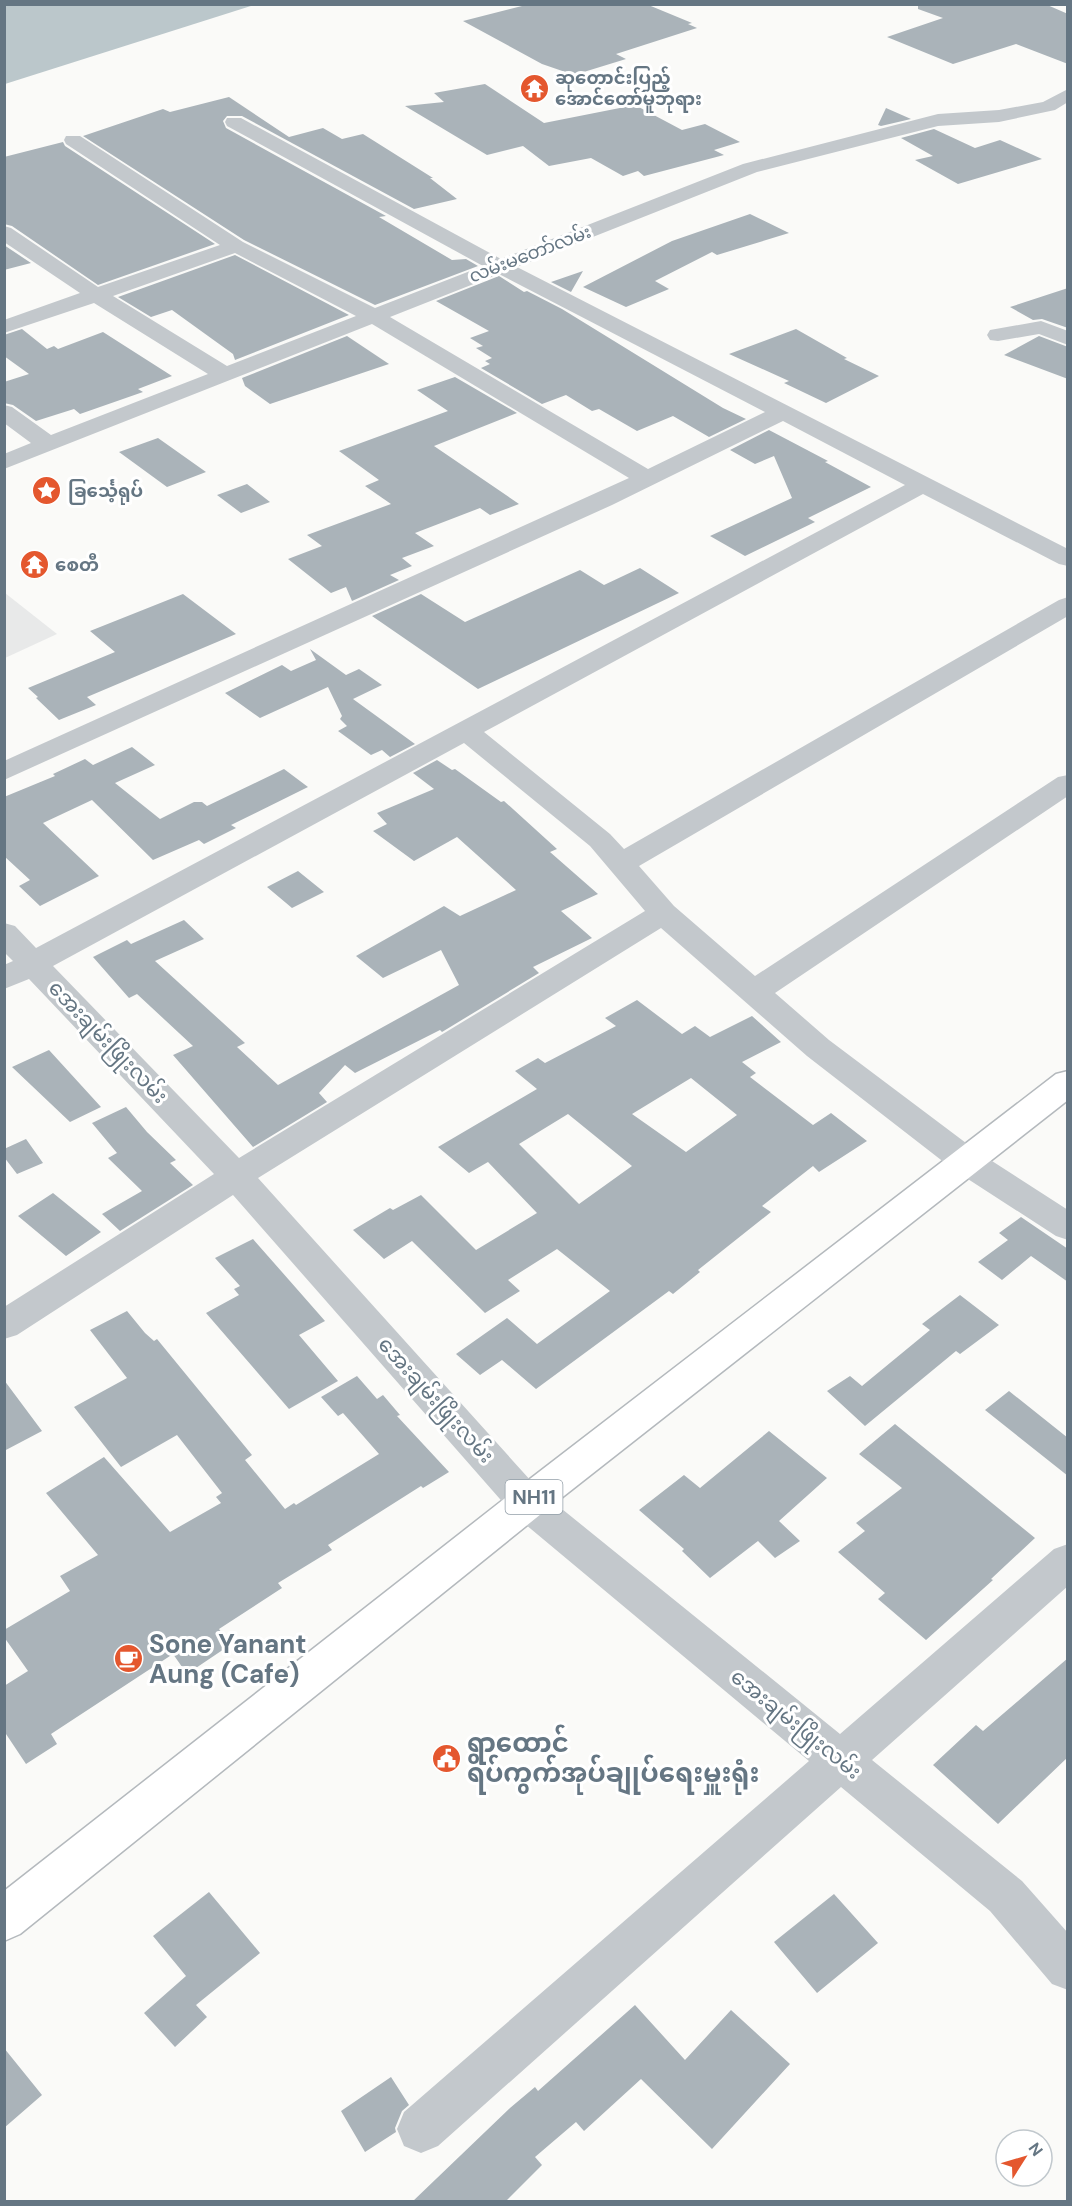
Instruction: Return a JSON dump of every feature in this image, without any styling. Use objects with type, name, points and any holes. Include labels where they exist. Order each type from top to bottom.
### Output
[{"type":"highway","name":"NH11","points":[[4,1919],[527,1503],[1068,1082]]},
{"type":"street","name":"လမ်းမတော်လမ်း","points":[[4,462],[750,168],[938,120],[999,116],[1037,109],[1049,106],[1068,94]]},
{"type":"street","points":[[1037,109],[1057,120]]},
{"type":"street","points":[[234,122],[499,266],[1068,560]]},
{"type":"street","points":[[73,140],[236,246],[373,316],[646,478]]},
{"type":"street","points":[[4,232],[96,295],[225,375]]},
{"type":"street","points":[[4,327],[236,246]]},
{"type":"street","points":[[998,335],[1041,327],[1068,316]]},
{"type":"street","points":[[1041,327],[1068,339]]},
{"type":"street","points":[[4,412],[49,445]]},
{"type":"street","points":[[4,772],[646,478],[783,412]]},
{"type":"street","points":[[19,971],[924,484]]},
{"type":"street","points":[[620,864],[1068,605]]},
{"type":"street","points":[[466,731],[600,840],[663,913],[818,1048],[966,1161],[1068,1227]]},
{"type":"street","points":[[754,992],[1068,783]]},
{"type":"street","points":[[4,1324],[236,1176],[663,913]]},
{"type":"street","name":"အေးချမ်းဖြိုးလမ်း","points":[[4,933],[19,971],[236,1176],[527,1503],[1006,1896],[1068,1968]]},
{"type":"street","points":[[421,2129],[1068,1561]]},
{"type":"shaded area","points":[[5,4],[254,4],[254,5],[5,84]]},
{"type":"shaded area","points":[[5,593],[57,634],[5,658]]},
{"type":"building","points":[[530,4],[646,4],[692,23],[688,24],[697,28],[616,54],[626,59],[574,75],[542,64],[463,21]]},
{"type":"building","points":[[918,4],[1045,4],[1068,14],[1068,64],[1016,44],[953,64],[887,37],[943,18],[918,9]]},
{"type":"building","points":[[485,84],[544,123],[635,105],[682,130],[705,124],[740,142],[714,150],[724,155],[644,176],[638,171],[623,176],[591,158],[549,166],[523,146],[487,155],[405,106],[444,102],[434,93]]},
{"type":"building","points":[[229,97],[289,137],[323,128],[342,139],[363,134],[433,178],[430,178],[457,199],[414,209],[242,116],[227,116],[223,121],[226,128],[386,216],[379,217],[452,260],[466,259],[478,266],[375,305],[244,240],[83,136],[163,109],[170,112]]},
{"type":"building","points":[[886,108],[911,119],[878,125]]},
{"type":"building","points":[[934,129],[975,148],[1000,140],[1042,159],[958,184],[915,160],[933,156],[901,138]]},
{"type":"building","points":[[63,142],[65,146],[215,244],[98,285],[12,226],[4,224],[4,157]]},
{"type":"building","points":[[750,214],[789,233],[717,255],[712,252],[655,281],[669,289],[626,307],[583,287],[672,241]]},
{"type":"building","points":[[4,245],[31,263],[4,270]]},
{"type":"building","points":[[235,255],[349,315],[235,360],[233,354],[172,310],[151,317],[118,297]]},
{"type":"building","points":[[583,271],[571,292],[551,282]]},
{"type":"building","points":[[499,276],[524,292],[527,291],[562,309],[723,408],[746,419],[709,437],[673,416],[637,431],[599,409],[592,411],[566,395],[542,404],[481,368],[490,364],[485,361],[492,358],[476,348],[483,346],[470,338],[489,331],[436,301]]},
{"type":"building","points":[[1068,288],[1068,328],[1042,319],[1033,320],[1010,307]]},
{"type":"building","points":[[22,329],[47,349],[54,346],[58,349],[103,332],[172,376],[138,389],[143,392],[80,414],[74,409],[36,421],[13,405],[4,403],[4,382],[29,374],[4,356],[4,335]]},
{"type":"building","points":[[796,329],[847,358],[844,359],[879,376],[826,403],[784,383],[789,381],[729,354]]},
{"type":"building","points":[[347,336],[389,364],[270,404],[245,386],[242,378]]},
{"type":"building","points":[[1039,336],[1068,347],[1068,379],[1004,355]]},
{"type":"building","points":[[455,377],[517,413],[434,446],[519,504],[490,515],[480,508],[415,533],[434,546],[402,558],[412,566],[390,575],[399,580],[352,601],[346,587],[331,593],[288,559],[322,546],[307,535],[391,504],[365,486],[379,480],[339,451],[448,411],[417,390]]},
{"type":"building","points":[[769,430],[871,487],[808,518],[815,522],[745,556],[710,536],[792,498],[774,456],[755,464],[730,450]]},
{"type":"building","points":[[158,438],[206,472],[167,487],[119,452]]},
{"type":"building","points":[[247,484],[270,502],[241,513],[217,495]]},
{"type":"building","points":[[640,568],[679,593],[478,689],[372,616],[421,594],[465,622],[580,570],[604,585]]},
{"type":"building","points":[[183,594],[236,634],[87,697],[96,705],[59,720],[28,688],[115,652],[90,631]]},
{"type":"building","points":[[310,649],[346,675],[359,669],[382,685],[353,699],[415,744],[390,757],[382,750],[371,755],[338,731],[347,726],[340,719],[342,716],[328,687],[260,718],[225,693],[282,665],[291,671],[316,660]]},
{"type":"building","points":[[132,747],[155,765],[115,783],[160,819],[194,802],[202,802],[207,806],[284,769],[308,787],[231,825],[236,828],[204,844],[199,840],[153,860],[92,800],[43,823],[99,876],[40,906],[19,886],[30,880],[4,856],[4,797],[55,776],[53,774],[85,759],[93,765]]},
{"type":"building","points":[[437,760],[452,770],[455,769],[501,802],[504,801],[557,849],[550,852],[598,894],[561,911],[592,938],[533,967],[539,973],[442,1032],[440,1030],[355,1073],[345,1065],[319,1093],[327,1102],[253,1147],[173,1055],[193,1046],[137,994],[129,998],[93,957],[127,940],[131,944],[184,920],[204,939],[155,961],[245,1043],[237,1047],[278,1085],[459,985],[441,950],[383,978],[356,956],[444,906],[460,916],[516,890],[457,837],[414,861],[373,831],[387,824],[377,813],[434,789],[413,773]]},
{"type":"building","points":[[298,871],[324,892],[292,908],[267,887]]},
{"type":"building","points":[[637,1000],[682,1034],[695,1026],[710,1037],[752,1016],[781,1042],[742,1062],[756,1073],[750,1077],[813,1125],[831,1113],[867,1141],[819,1172],[813,1166],[762,1206],[771,1212],[698,1270],[700,1272],[673,1294],[669,1291],[536,1389],[502,1360],[480,1375],[456,1354],[507,1318],[537,1344],[610,1291],[557,1249],[508,1280],[520,1291],[485,1313],[412,1241],[384,1259],[353,1230],[390,1208],[393,1210],[421,1195],[476,1250],[537,1213],[488,1162],[469,1173],[438,1147],[537,1089],[515,1071],[538,1058],[545,1063],[616,1026],[605,1018]],"holes":[[[691,1078],[737,1115],[686,1152],[632,1114]],[[568,1114],[632,1166],[579,1204],[519,1144]]]},
{"type":"building","points":[[49,1050],[101,1107],[70,1122],[12,1067]]},
{"type":"building","points":[[126,1107],[147,1132],[176,1160],[170,1163],[193,1185],[120,1231],[102,1214],[142,1191],[108,1158],[117,1153],[92,1123]]},
{"type":"building","points":[[26,1139],[43,1163],[17,1174],[4,1157],[4,1149]]},
{"type":"building","points":[[53,1193],[101,1232],[66,1256],[18,1216]]},
{"type":"building","points":[[1021,1217],[1068,1249],[1068,1282],[1031,1256],[1002,1280],[978,1262],[1008,1240],[999,1233]]},
{"type":"building","points":[[253,1239],[325,1321],[299,1335],[338,1381],[289,1409],[206,1313],[239,1295],[234,1289],[240,1286],[215,1258]]},
{"type":"building","points":[[960,1295],[999,1325],[960,1354],[956,1351],[865,1426],[827,1391],[850,1376],[862,1386],[930,1330],[922,1324]]},
{"type":"building","points":[[127,1311],[145,1333],[154,1341],[157,1339],[252,1455],[245,1460],[285,1509],[294,1503],[296,1505],[379,1454],[343,1413],[338,1416],[321,1397],[357,1376],[377,1399],[383,1395],[400,1415],[397,1416],[449,1472],[423,1488],[421,1486],[328,1545],[332,1550],[278,1583],[282,1588],[219,1629],[230,1645],[187,1674],[173,1654],[51,1734],[57,1744],[26,1764],[4,1731],[4,1686],[28,1671],[4,1637],[4,1630],[70,1591],[60,1576],[98,1555],[46,1493],[104,1457],[170,1532],[221,1503],[216,1497],[222,1493],[177,1435],[121,1467],[74,1407],[127,1378],[90,1330]]},
{"type":"building","points":[[4,1380],[42,1431],[4,1451]]},
{"type":"building","points":[[1009,1391],[1068,1438],[1068,1476],[985,1410]]},
{"type":"building","points":[[895,1424],[1035,1538],[991,1579],[993,1580],[926,1640],[878,1599],[885,1593],[838,1552],[865,1531],[856,1523],[902,1488],[859,1454]]},
{"type":"building","points":[[769,1431],[827,1478],[779,1521],[800,1541],[775,1558],[758,1541],[710,1578],[682,1551],[684,1549],[639,1510],[684,1475],[700,1488]]},
{"type":"building","points":[[1068,1658],[1068,1757],[998,1824],[933,1765],[976,1725],[983,1731]]},
{"type":"building","points":[[209,1892],[260,1953],[196,2005],[207,2017],[175,2047],[144,2013],[186,1976],[153,1936]]},
{"type":"building","points":[[834,1894],[878,1943],[817,1993],[774,1942]]},
{"type":"building","points":[[635,2005],[685,2060],[731,2010],[790,2064],[712,2149],[641,2079],[584,2131],[576,2122],[535,2157],[542,2165],[505,2202],[412,2202],[510,2108],[535,2087],[538,2091]]},
{"type":"building","points":[[4,2048],[42,2095],[4,2128]]},
{"type":"building","points":[[391,2077],[409,2105],[402,2111],[395,2128],[396,2132],[365,2152],[341,2111]]},
{"type":"place","name":"ဆုတောင်းပြည့် အောင်တော်မူဘုရား","points":[[534,88]]},
{"type":"place","name":"ခြင်္သေ့ရုပ်","points":[[47,491]]},
{"type":"place","name":"စေတီ","points":[[34,565]]},
{"type":"place","name":"Sone Yanant Aung (Cafe)","points":[[128,1659]]},
{"type":"place","name":"ရွာထောင် ရပ်ကွက်အုပ်ချုပ်ရေးမှူးရုံး","points":[[446,1758]]}]
